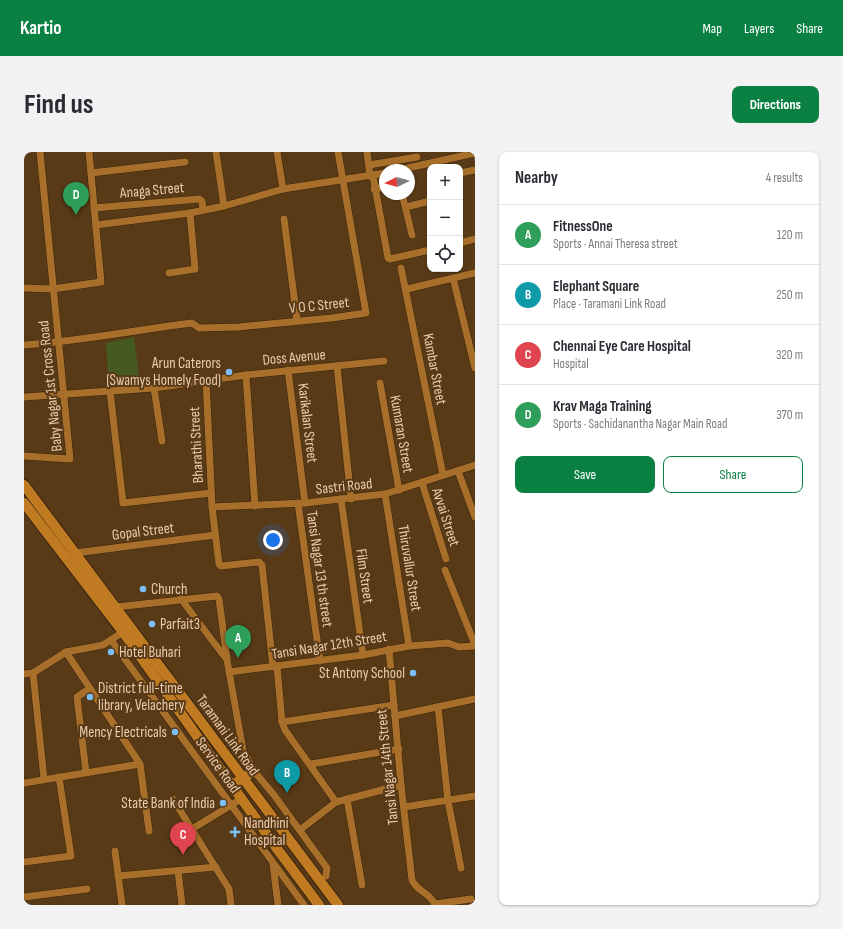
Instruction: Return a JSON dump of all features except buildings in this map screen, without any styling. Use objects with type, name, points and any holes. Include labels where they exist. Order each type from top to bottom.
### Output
[{"type":"main road","name":"Taramani Link Road","points":[[24,485],[116,607],[242,779],[338,905]]},
{"type":"main road","name":"Taramani Link Road","points":[[24,503],[122,632],[241,799],[266,829],[320,905]]},
{"type":"main road","points":[[232,785],[254,771]]},
{"type":"main road","points":[[260,802],[260,815],[266,829],[327,905]]},
{"type":"street","name":"Baby Nagar 1st Cross Road","points":[[24,456],[70,459],[40,152]]},
{"type":"street","points":[[24,288],[53,289],[101,282],[89,152]]},
{"type":"street","points":[[216,152],[224,206]]},
{"type":"street","points":[[277,152],[283,189]]},
{"type":"street","points":[[338,152],[343,181]]},
{"type":"street","points":[[367,152],[389,259],[427,251]]},
{"type":"street","points":[[415,167],[475,153]]},
{"type":"street","points":[[369,165],[416,155],[418,166]]},
{"type":"street","points":[[449,159],[450,164]]},
{"type":"street","points":[[91,173],[185,162]]},
{"type":"street","points":[[463,172],[475,170]]},
{"type":"street","points":[[96,225],[203,210],[224,206],[283,189],[379,174]]},
{"type":"street","name":"V O C Street","points":[[58,342],[192,323],[199,328],[239,327],[297,320],[332,318],[366,313],[343,181]]},
{"type":"street","points":[[374,189],[379,188]]},
{"type":"street","name":"Anaga Street","points":[[94,208],[200,199],[202,201],[203,210]]},
{"type":"street","points":[[404,200],[412,235]]},
{"type":"street","points":[[406,207],[427,202]]},
{"type":"street","points":[[169,273],[195,269],[190,212]]},
{"type":"street","points":[[284,219],[297,320]]},
{"type":"street","points":[[463,242],[475,239]]},
{"type":"street","name":"Kambar Street","points":[[401,268],[443,475]]},
{"type":"street","points":[[406,289],[475,273]]},
{"type":"street","points":[[453,278],[475,368]]},
{"type":"street","points":[[24,345],[58,342]]},
{"type":"street","name":"Doss Avenue","points":[[24,397],[64,393],[154,388],[288,370],[384,361]]},
{"type":"street","points":[[337,366],[351,499]]},
{"type":"street","name":"Karikalan Street","points":[[288,370],[302,503]]},
{"type":"street","points":[[246,375],[255,506]]},
{"type":"street","name":"Bharathi Street","points":[[206,380],[212,508],[220,566],[257,562],[262,564],[275,666]]},
{"type":"street","name":"Kumaran Street","points":[[380,383],[399,490]]},
{"type":"street","points":[[154,388],[162,441]]},
{"type":"street","points":[[110,391],[123,503],[211,493]]},
{"type":"street","name":"Sastri Road","points":[[212,508],[302,503],[351,499],[385,494],[475,466]]},
{"type":"street","points":[[458,471],[475,517]]},
{"type":"street","name":"Avvai Street","points":[[422,483],[446,559]]},
{"type":"street","name":"Thiruvallur Street","points":[[385,494],[409,646]]},
{"type":"street","name":"Film Street","points":[[340,499],[363,656]]},
{"type":"street","name":"Tansi Nagar 13 th street","points":[[302,503],[320,661]]},
{"type":"street","name":"Gopal Street","points":[[75,553],[215,535]]},
{"type":"street","name":"Avvai Street","points":[[445,570],[475,645]]},
{"type":"street","points":[[116,607],[181,599],[218,597],[227,660],[243,750],[254,771],[328,868],[326,876]]},
{"type":"street","points":[[181,599],[227,660]]},
{"type":"street","points":[[24,674],[33,673],[66,652],[103,645],[122,632]]},
{"type":"street","name":"Service Road","points":[[111,640],[304,905]]},
{"type":"street","name":"Tansi Nagar 12th Street","points":[[229,672],[363,656],[389,648],[448,643],[459,647],[475,645]]},
{"type":"street","name":"Tansi Nagar 14th Street","points":[[389,648],[401,785],[413,882],[432,898],[435,905]]},
{"type":"street","points":[[66,652],[89,689],[140,764],[149,831]]},
{"type":"street","points":[[275,666],[282,722],[336,802]]},
{"type":"street","points":[[33,673],[44,779]]},
{"type":"street","points":[[86,772],[76,697],[89,689]]},
{"type":"street","points":[[395,716],[475,699]]},
{"type":"street","points":[[282,722],[394,705]]},
{"type":"street","points":[[438,707],[448,801],[461,868]]},
{"type":"street","points":[[310,764],[399,749]]},
{"type":"street","points":[[24,783],[140,764]]},
{"type":"street","points":[[24,862],[71,856],[59,777]]},
{"type":"street","points":[[300,830],[336,802],[401,785]]},
{"type":"street","points":[[173,799],[229,888],[231,905]]},
{"type":"street","points":[[192,829],[241,799]]},
{"type":"street","points":[[347,799],[362,885]]},
{"type":"street","points":[[404,807],[474,799]]},
{"type":"street","points":[[256,839],[266,829]]},
{"type":"street","points":[[115,851],[122,905]]},
{"type":"street","points":[[273,862],[278,905]]},
{"type":"street","points":[[118,876],[216,867]]},
{"type":"street","points":[[178,871],[182,905]]},
{"type":"street","points":[[24,897],[87,889]]},
{"type":"street","points":[[435,905],[471,899]]},
{"type":"green space","points":[[134,337],[140,384],[109,387],[106,343]]},
{"type":"place","name":"Krav Maga Training","points":[[76,215]]},
{"type":"place","name":"Arun Caterors (Swamys Homely Food)","points":[[229,372]]},
{"type":"place","name":"Church","points":[[143,589]]},
{"type":"place","name":"Parfait3","points":[[152,624]]},
{"type":"place","name":"Hotel Buhari","points":[[111,652]]},
{"type":"place","name":"FitnessOne","points":[[238,658]]},
{"type":"place","name":"St Antony School","points":[[413,673]]},
{"type":"place","name":"District full-time library, Velachery","points":[[90,697]]},
{"type":"place","name":"Mency Electricals","points":[[175,732]]},
{"type":"place","name":"Elephant Square","points":[[287,793]]},
{"type":"place","name":"State Bank of India","points":[[223,803]]},
{"type":"place","name":"Nandhini Hospital","points":[[235,832]]},
{"type":"place","name":"Chennai Eye Care Hospital","points":[[183,855]]}]
